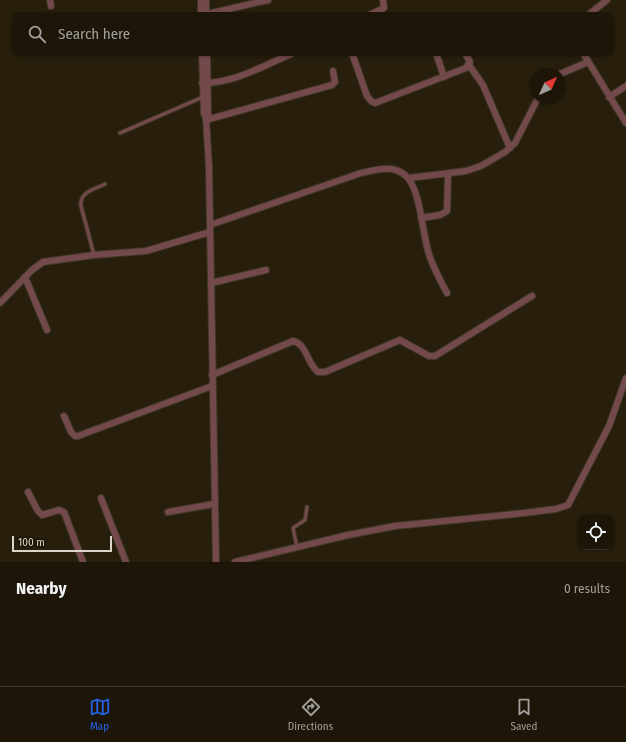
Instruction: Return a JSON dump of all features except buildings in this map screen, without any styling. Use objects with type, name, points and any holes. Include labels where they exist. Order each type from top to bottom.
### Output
[{"type":"street","points":[[201,0],[203,12]]},
{"type":"street","points":[[204,12],[206,0]]},
{"type":"street","points":[[217,12],[268,0]]},
{"type":"street","points":[[375,12],[384,8],[383,0]]},
{"type":"street","points":[[592,12],[607,0]]},
{"type":"street","points":[[202,56],[208,115],[206,119]]},
{"type":"street","points":[[207,56],[203,97],[204,114],[206,119],[210,225],[216,562]]},
{"type":"street","points":[[205,83],[237,76],[286,56]]},
{"type":"street","points":[[353,56],[367,96],[375,103],[444,77],[469,65]]},
{"type":"street","points":[[437,56],[444,77]]},
{"type":"street","points":[[466,56],[469,65],[483,85],[510,148]]},
{"type":"street","points":[[585,56],[626,123]]},
{"type":"street","points":[[566,71],[588,62]]},
{"type":"street","points":[[206,119],[334,84],[333,71]]},
{"type":"street","points":[[609,97],[626,86]]},
{"type":"street","points":[[210,225],[372,170],[396,170],[409,178],[466,172],[481,166],[510,148],[515,143],[535,104]]},
{"type":"street","points":[[421,218],[440,215],[447,211],[448,175]]},
{"type":"street","points":[[409,178],[416,195],[428,253],[447,293]]},
{"type":"street","points":[[0,303],[25,277],[43,262],[94,255],[146,251],[210,232]]},
{"type":"street","points":[[210,283],[266,270]]},
{"type":"street","points":[[25,277],[47,330]]},
{"type":"street","points":[[212,375],[293,341],[298,342],[313,367],[318,372],[325,372],[400,340],[429,356],[435,356],[532,296]]},
{"type":"street","points":[[235,562],[395,526],[524,513],[568,506],[609,426],[626,378]]},
{"type":"street","points":[[64,416],[71,432],[75,436],[78,436],[212,386]]},
{"type":"street","points":[[28,492],[38,512],[42,515],[59,510],[64,512],[83,562]]},
{"type":"street","points":[[101,498],[126,562]]},
{"type":"street","points":[[168,512],[214,504]]},
{"type":"lane","points":[[120,133],[203,97]]},
{"type":"lane","points":[[94,255],[81,206],[81,199],[85,194],[105,184]]},
{"type":"lane","points":[[297,547],[293,528],[305,520],[306,507]]}]
